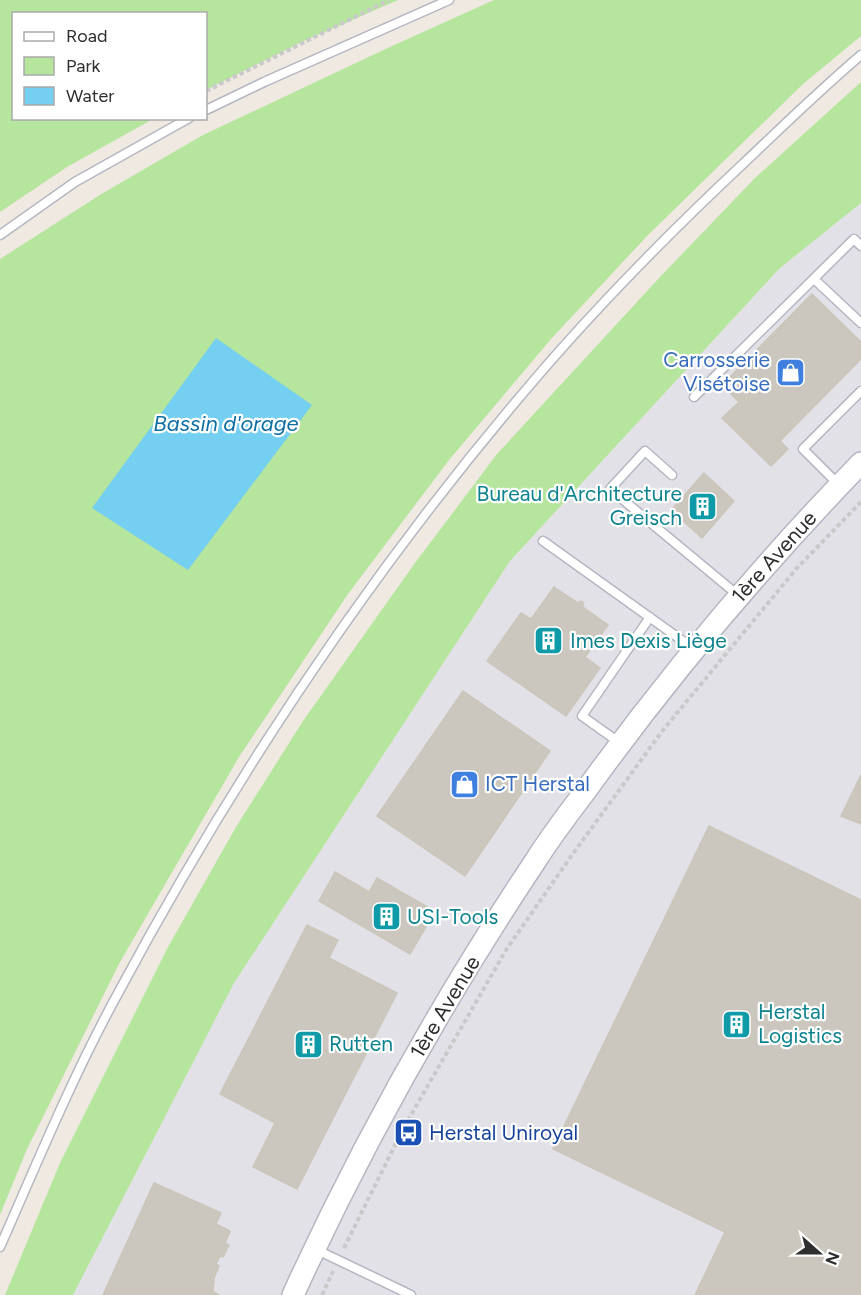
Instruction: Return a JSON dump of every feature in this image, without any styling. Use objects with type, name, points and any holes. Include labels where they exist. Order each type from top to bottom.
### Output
[{"type":"street","name":"1ère Avenue","points":[[293,1295],[376,1125],[445,1004],[536,859],[620,743],[695,649],[739,596],[861,463]]},
{"type":"lane","points":[[207,110],[449,0]]},
{"type":"lane","points":[[0,1247],[49,1135],[114,999],[181,880],[278,720],[369,588],[525,391],[601,307],[665,238],[824,87],[861,55]]},
{"type":"lane","points":[[0,235],[75,182],[185,120]]},
{"type":"lane","points":[[694,397],[854,239],[861,246]]},
{"type":"lane","points":[[814,279],[861,323]]},
{"type":"lane","points":[[839,486],[803,449],[861,391]]},
{"type":"lane","points":[[672,475],[645,452],[610,489],[739,596]]},
{"type":"lane","points":[[543,541],[695,649]]},
{"type":"lane","points":[[620,743],[582,716],[650,617]]},
{"type":"lane","points":[[314,1249],[411,1295]]},
{"type":"path","points":[[207,91],[389,0]]},
{"type":"path","points":[[322,1295],[404,1127],[506,950],[663,730],[797,568],[861,502]]},
{"type":"shaded area","points":[[861,203],[861,1295],[73,1295],[234,983],[510,561],[780,268]]},
{"type":"green space","points":[[0,0],[398,0],[306,40],[207,90],[207,12],[12,12],[12,120],[151,120],[67,167],[0,212]]},
{"type":"green space","points":[[494,0],[861,0],[861,36],[803,84],[648,235],[551,339],[449,460],[348,594],[239,757],[120,962],[27,1149],[0,1215],[0,259],[103,193],[203,135]]},
{"type":"green space","points":[[861,82],[861,203],[780,268],[510,561],[234,983],[73,1295],[5,1295],[60,1163],[168,947],[236,827],[303,721],[415,563],[497,454],[755,178]]},
{"type":"water","name":"Bassin d'orage","points":[[216,338],[312,405],[188,570],[92,508]]},
{"type":"building","name":"Carrosserie Visétoise","points":[[812,294],[861,342],[861,359],[780,441],[788,449],[771,466],[722,418],[739,402],[722,385]]},
{"type":"building","name":"Bureau d'Architecture Greisch","points":[[704,473],[734,501],[702,538],[671,510]]},
{"type":"building","name":"Imes Dexis Liège","points":[[554,587],[578,603],[583,602],[583,607],[608,625],[585,657],[600,668],[566,716],[487,661],[521,613],[531,619]]},
{"type":"building","name":"ICT Herstal","points":[[463,691],[550,751],[465,876],[377,816]]},
{"type":"building","points":[[861,775],[861,824],[841,816]]},
{"type":"building","name":"Herstal Logistics","points":[[709,826],[861,900],[861,1295],[695,1295],[725,1232],[553,1149]]},
{"type":"building","name":"USI-Tools","points":[[335,872],[369,892],[377,878],[431,909],[422,925],[426,927],[410,954],[319,901]]},
{"type":"building","name":"Rutten","points":[[307,925],[338,940],[329,958],[397,993],[297,1189],[253,1167],[275,1123],[220,1094]]},
{"type":"building","points":[[154,1183],[221,1213],[216,1224],[230,1231],[225,1243],[229,1245],[223,1257],[220,1256],[216,1264],[219,1266],[214,1278],[213,1292],[219,1295],[103,1295]]},
{"type":"place","name":"Carrosserie Visétoise","points":[[791,372]]},
{"type":"place","name":"Bureau d'Architecture Greisch","points":[[703,506]]},
{"type":"place","name":"Imes Dexis Liège","points":[[549,641]]},
{"type":"place","name":"ICT Herstal","points":[[464,784]]},
{"type":"place","name":"USI-Tools","points":[[386,917]]},
{"type":"place","name":"Herstal Logistics","points":[[737,1024]]},
{"type":"place","name":"Rutten","points":[[308,1044]]},
{"type":"place","name":"Herstal Uniroyal","points":[[408,1133]]}]
